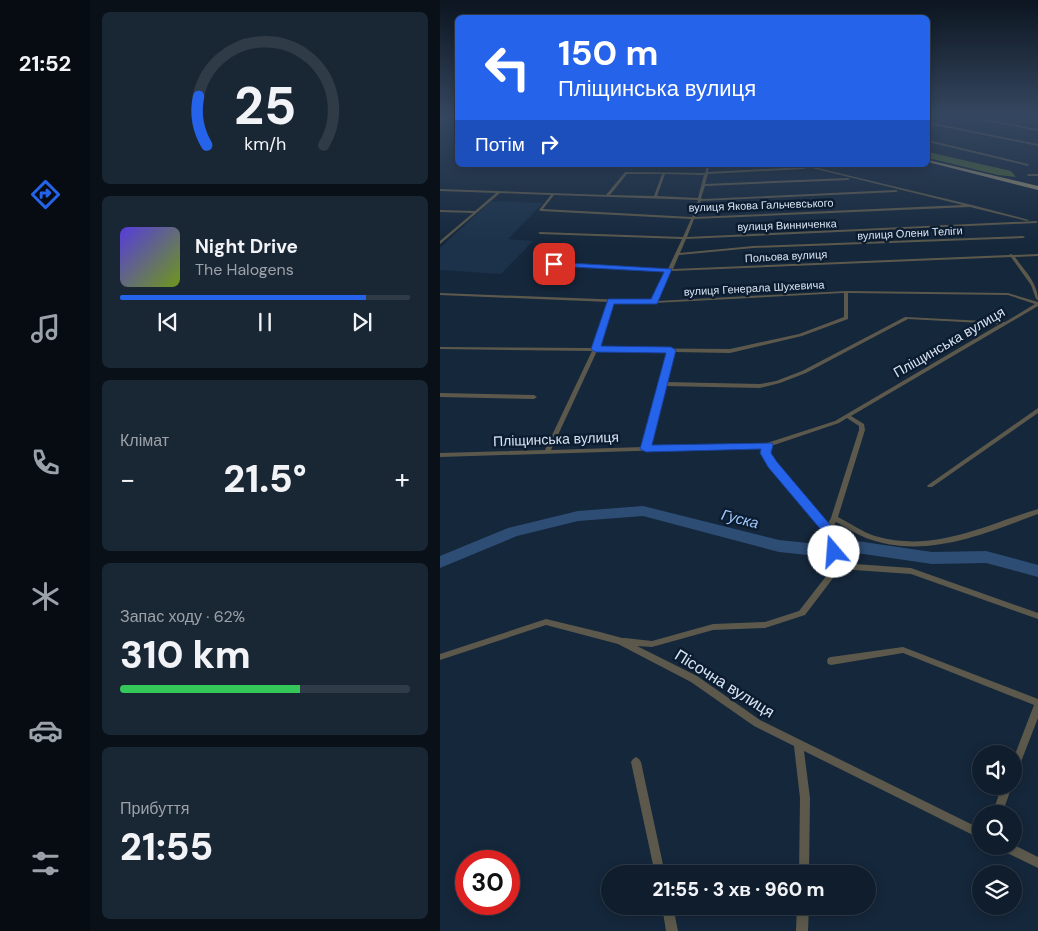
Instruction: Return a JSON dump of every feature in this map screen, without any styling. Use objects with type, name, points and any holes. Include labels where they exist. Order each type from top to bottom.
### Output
[{"type":"main road","points":[[930,161],[1038,188]]},
{"type":"street","points":[[1001,158],[1028,165]]},
{"type":"street","points":[[654,302],[694,218],[708,167]]},
{"type":"street","points":[[607,196],[626,173],[706,174],[810,167],[1037,222]]},
{"type":"street","points":[[655,198],[664,174]]},
{"type":"street","points":[[1028,175],[1038,175]]},
{"type":"street","points":[[704,185],[857,179]]},
{"type":"street","points":[[440,190],[700,200],[905,190]]},
{"type":"street","points":[[440,243],[498,192]]},
{"type":"street","name":"вулиця Якова Гальчевського","points":[[553,194],[540,210],[694,218],[972,206]]},
{"type":"street","points":[[440,210],[475,212]]},
{"type":"street","name":"вулиця Винниченка","points":[[540,233],[686,238],[1037,222]]},
{"type":"street","name":"вулиця Олени Теліги","points":[[677,254],[753,247],[1023,236]]},
{"type":"street","points":[[1011,255],[1033,285],[1038,299]]},
{"type":"street","name":"Польова вулиця","points":[[535,263],[669,270],[1038,255]]},
{"type":"street","points":[[440,348],[730,351],[800,335],[846,318],[846,292]]},
{"type":"street","name":"вулиця Генерала Шухевича","points":[[440,294],[654,302],[846,292],[1008,294],[1038,304]]},
{"type":"street","points":[[547,452],[595,349],[611,301]]},
{"type":"street","name":"Пліщинська вулиця","points":[[440,455],[768,445],[837,422],[1038,304]]},
{"type":"street","points":[[661,384],[760,386],[778,382],[804,372],[907,318],[1008,323]]},
{"type":"street","points":[[646,449],[671,350]]},
{"type":"street","points":[[440,395],[534,397]]},
{"type":"street","points":[[930,486],[1038,410]]},
{"type":"street","points":[[828,530],[834,518],[862,430],[862,425],[847,416]]},
{"type":"street","points":[[768,445],[765,453],[772,464],[828,530],[838,566]]},
{"type":"street","points":[[834,518],[875,538],[906,545],[936,543],[977,534],[1038,511]]},
{"type":"street","points":[[838,566],[910,571],[1038,616]]},
{"type":"street","points":[[620,641],[652,644],[713,627],[765,626],[802,613],[838,566]]},
{"type":"street","name":"Пісочна вулиця","points":[[440,657],[546,622],[620,641],[694,680],[757,723],[972,830]]},
{"type":"street","points":[[831,661],[903,650],[1038,705],[1022,748]]},
{"type":"street","points":[[798,744],[805,798],[804,865]]},
{"type":"street","points":[[636,762],[658,865]]},
{"type":"street","points":[[1022,855],[1038,863]]},
{"type":"street","points":[[669,915],[672,931]]},
{"type":"street","points":[[802,931],[803,915]]},
{"type":"shaded area","points":[[491,201],[543,203],[508,239],[533,241],[501,274],[440,270],[440,248]]},
{"type":"green space","points":[[930,158],[956,158],[1011,171],[1016,177],[998,175]]},
{"type":"waterway","name":"Гуска","points":[[440,562],[513,532],[578,516],[643,511],[779,546],[808,549],[850,546],[932,558],[986,557],[1038,571]]},
{"type":"route","points":[[554,264],[669,270],[654,302],[611,301],[595,349],[671,350],[646,449],[768,445],[765,453],[800,499],[828,530],[834,552]]}]
